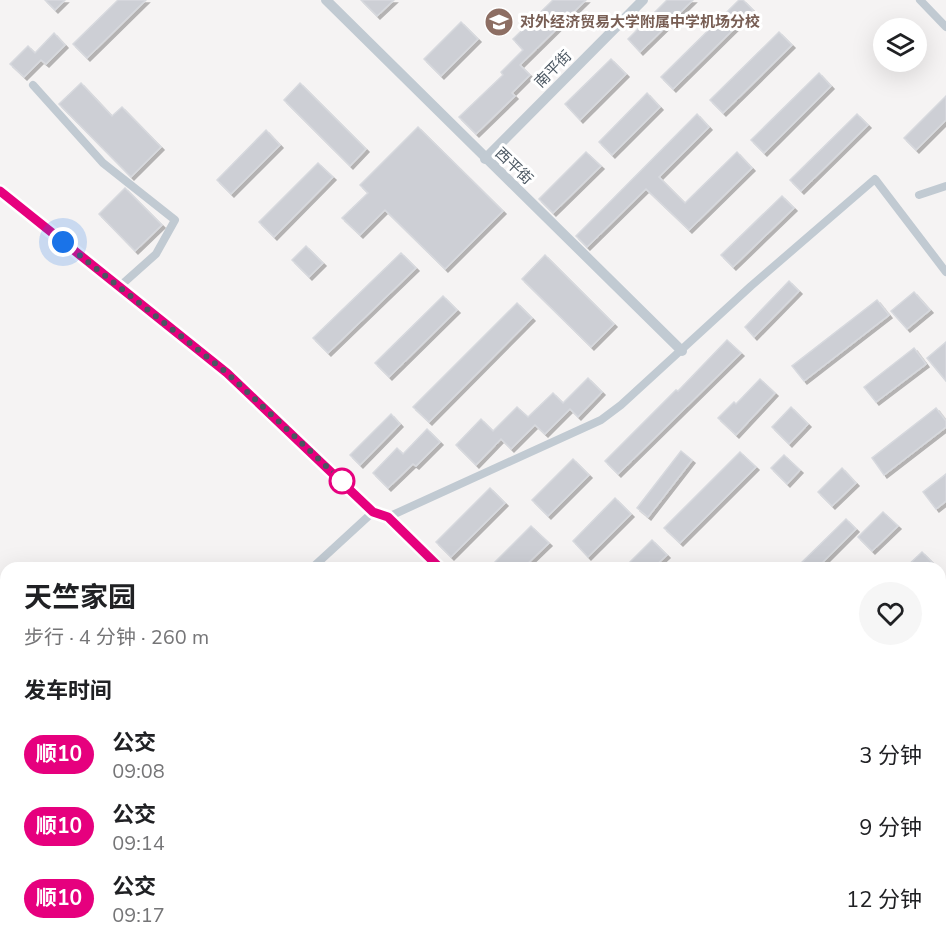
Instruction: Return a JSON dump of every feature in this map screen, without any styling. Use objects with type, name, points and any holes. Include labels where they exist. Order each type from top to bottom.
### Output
[{"type":"street","name":"西平街","points":[[326,0],[682,351]]},
{"type":"street","name":"南平街","points":[[485,159],[644,0]]},
{"type":"street","points":[[920,0],[946,27]]},
{"type":"street","points":[[33,85],[104,163],[175,220],[156,254],[119,287]]},
{"type":"street","points":[[388,517],[601,420],[621,405],[751,286],[875,179],[946,272]]},
{"type":"street","points":[[919,195],[946,186]]},
{"type":"street","points":[[0,191],[227,373],[373,512],[388,517],[434,562]]},
{"type":"street","points":[[319,562],[373,512]]},
{"type":"building","points":[[45,0],[65,0],[55,10]]},
{"type":"building","points":[[118,0],[146,0],[87,58],[73,44]]},
{"type":"building","points":[[361,0],[394,0],[377,16]]},
{"type":"building","points":[[553,0],[586,0],[520,65],[530,75],[512,93],[515,96],[476,134],[459,117],[503,75],[501,72],[523,50],[513,39]]},
{"type":"building","points":[[667,0],[693,0],[640,52],[628,39]]},
{"type":"building","points":[[739,0],[743,0],[753,10],[673,89],[661,77]]},
{"type":"building","points":[[461,22],[478,39],[441,76],[424,59]]},
{"type":"building","points":[[779,32],[792,45],[723,113],[710,100]]},
{"type":"building","points":[[54,33],[65,45],[46,64],[41,60],[24,77],[10,64],[28,46],[35,53]]},
{"type":"building","points":[[611,59],[626,74],[580,120],[565,104]]},
{"type":"building","points":[[819,73],[831,86],[764,153],[751,140]]},
{"type":"building","points":[[81,83],[112,116],[122,107],[161,147],[131,177],[59,104]]},
{"type":"building","points":[[300,83],[366,149],[350,166],[284,100]]},
{"type":"building","points":[[647,93],[660,107],[612,155],[599,142]]},
{"type":"building","points":[[946,96],[946,120],[916,150],[904,138]]},
{"type":"building","points":[[697,114],[709,127],[659,177],[685,203],[737,152],[752,168],[689,230],[646,189],[587,247],[576,236]]},
{"type":"building","points":[[857,114],[868,125],[801,191],[790,180]]},
{"type":"building","points":[[418,127],[503,211],[445,269],[385,210],[360,235],[342,218],[368,193],[360,185]]},
{"type":"building","points":[[266,130],[280,145],[231,194],[217,180]]},
{"type":"building","points":[[586,152],[601,166],[553,213],[539,199]]},
{"type":"building","points":[[318,163],[333,177],[274,237],[259,222]]},
{"type":"building","points":[[125,188],[162,225],[135,251],[99,214]]},
{"type":"building","points":[[782,196],[794,208],[733,267],[721,255]]},
{"type":"building","points":[[306,246],[323,263],[309,277],[292,260]]},
{"type":"building","points":[[401,253],[416,268],[328,353],[313,338]]},
{"type":"building","points":[[545,255],[614,324],[591,347],[522,279]]},
{"type":"building","points":[[789,281],[799,291],[754,337],[745,327]]},
{"type":"building","points":[[914,292],[930,310],[907,329],[891,311]]},
{"type":"building","points":[[443,296],[457,310],[389,377],[375,363]]},
{"type":"building","points":[[877,300],[889,315],[804,381],[792,366]]},
{"type":"building","points":[[517,303],[532,318],[429,422],[413,407]]},
{"type":"building","points":[[727,340],[741,353],[618,474],[605,461]]},
{"type":"building","points":[[946,342],[946,381],[927,358]]},
{"type":"building","points":[[914,348],[926,364],[876,402],[864,387]]},
{"type":"building","points":[[588,378],[602,392],[578,417],[570,409],[545,434],[535,425],[511,449],[501,439],[476,465],[456,445],[481,419],[493,431],[517,407],[528,417],[553,393],[563,403]]},
{"type":"building","points":[[760,379],[775,393],[736,435],[718,418],[734,402],[736,404]]},
{"type":"building","points":[[791,407],[808,424],[789,444],[772,427]]},
{"type":"building","points":[[936,408],[946,421],[946,427],[884,475],[872,458]]},
{"type":"building","points":[[391,414],[400,424],[360,465],[350,455]]},
{"type":"building","points":[[427,429],[440,442],[416,466],[413,464],[388,488],[373,473],[397,448],[403,454]]},
{"type":"building","points":[[681,451],[692,460],[648,517],[637,508]]},
{"type":"building","points":[[740,452],[756,467],[680,543],[664,528]]},
{"type":"building","points":[[784,455],[800,470],[787,484],[771,468]]},
{"type":"building","points":[[573,459],[589,475],[548,516],[532,500]]},
{"type":"building","points":[[842,468],[856,483],[832,506],[818,492]]},
{"type":"building","points":[[946,474],[946,501],[936,509],[923,492]]},
{"type":"building","points":[[490,488],[505,503],[451,557],[436,542]]},
{"type":"building","points":[[615,498],[631,514],[588,557],[573,541]]},
{"type":"building","points":[[883,512],[898,526],[872,551],[858,537]]},
{"type":"building","points":[[846,519],[856,529],[823,562],[802,562]]},
{"type":"building","points":[[531,526],[549,543],[529,562],[495,562]]},
{"type":"building","points":[[652,540],[667,555],[659,562],[630,562]]},
{"type":"building","points":[[922,552],[932,562],[911,562]]},
{"type":"bus line","name":"顺10","points":[[0,191],[227,373],[373,512],[388,517],[434,562]]},
{"type":"place","name":"对外经济贸易大学附属中学机场分校","points":[[499,22]]},
{"type":"route","points":[[63,242],[227,373],[342,481]]}]
